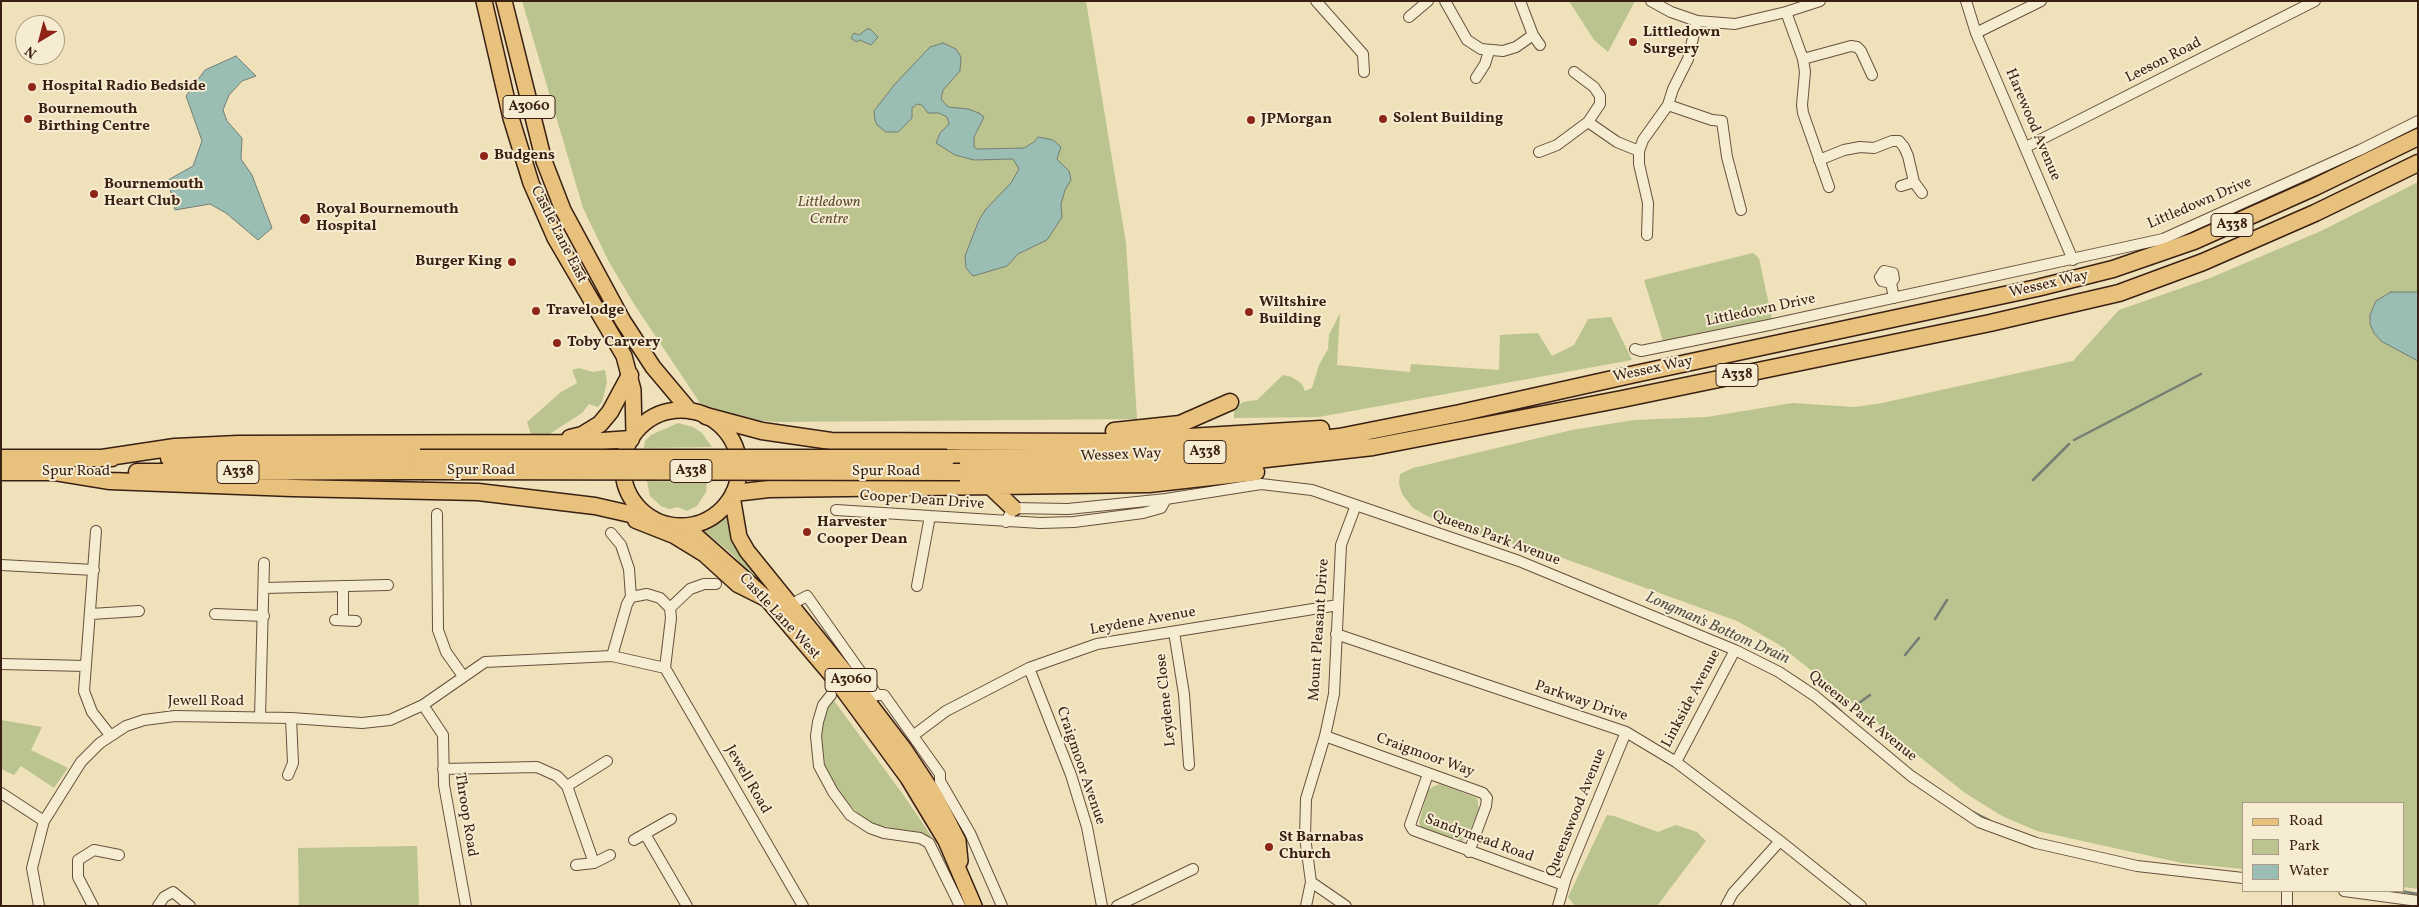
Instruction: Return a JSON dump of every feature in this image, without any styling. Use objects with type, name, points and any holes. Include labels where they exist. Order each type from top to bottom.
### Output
[{"type":"highway","name":"Wessex Way","points":[[948,450],[1121,457],[1222,450],[1339,437],[1460,414],[1635,374],[2037,288],[2113,269],[2223,229],[2418,137]]},
{"type":"highway","name":"Wessex Way","points":[[960,472],[1074,472],[1203,466],[1332,452],[1432,436],[1990,323],[2119,292],[2203,262],[2258,239],[2418,163]]},
{"type":"highway","points":[[548,443],[582,435],[600,424],[610,412],[630,375]]},
{"type":"highway","points":[[698,413],[762,431],[831,441],[948,450],[1032,438],[1180,424],[1230,402]]},
{"type":"highway","points":[[102,458],[175,448],[238,444],[548,443],[632,436]]},
{"type":"highway","points":[[733,495],[769,489],[1149,484],[1220,477],[1341,459],[1432,436]]},
{"type":"highway","name":"Spur Road","points":[[1,472],[421,464],[948,450]]},
{"type":"highway","name":"Spur Road","points":[[1,458],[960,472]]},
{"type":"highway","points":[[55,472],[128,482],[478,492],[604,508],[652,518]]},
{"type":"highway","points":[[991,487],[1010,515]]},
{"type":"highway","points":[[604,508],[674,535],[705,554],[738,584],[766,598]]},
{"type":"main road","name":"Castle Lane East","points":[[484,1],[511,118],[531,183],[556,238],[624,356],[633,390],[632,436]]},
{"type":"main road","name":"Castle Lane East","points":[[504,1],[541,153],[564,210],[623,321],[653,367],[698,413]]},
{"type":"main road","points":[[674,411],[698,413],[721,426],[732,441],[740,472],[733,495],[718,514],[702,522],[686,526],[668,525],[652,518],[640,509],[630,497],[625,483],[623,468],[625,453],[632,436],[645,423],[659,415],[674,411]]},
{"type":"main road","name":"Castle Lane West","points":[[733,495],[739,537],[746,551],[871,698],[935,785],[958,841],[960,870]]},
{"type":"main road","name":"Castle Lane West","points":[[686,526],[766,598],[839,684],[908,778],[946,841],[974,906]]},
{"type":"main road","points":[[871,698],[865,709],[901,758],[908,778]]},
{"type":"street","points":[[1316,1],[1363,54],[1364,72]]},
{"type":"street","points":[[1409,16],[1428,1]]},
{"type":"street","points":[[1445,1],[1468,40],[1488,51],[1510,50],[1532,35]]},
{"type":"street","points":[[1520,1],[1532,35],[1540,45]]},
{"type":"street","points":[[1651,1],[1671,12],[1697,21],[1735,24],[1786,12],[1820,1]]},
{"type":"street","name":"Harewood Avenue","points":[[1966,1],[1976,33],[2073,260]]},
{"type":"street","points":[[1976,33],[2042,1]]},
{"type":"street","name":"Leeson Road","points":[[2026,148],[2315,1]]},
{"type":"street","points":[[1786,12],[1803,59],[1805,72],[1802,105],[1829,187]]},
{"type":"street","points":[[1647,235],[1648,203],[1639,164],[1639,151],[1643,140],[1668,105],[1673,89],[1688,59],[1697,21]]},
{"type":"street","points":[[1803,59],[1851,46],[1857,47],[1861,51],[1872,75]]},
{"type":"street","points":[[1476,78],[1485,64],[1488,51]]},
{"type":"street","points":[[1539,152],[1558,146],[1588,122],[1600,104],[1600,96],[1594,87],[1574,72]]},
{"type":"street","points":[[1668,105],[1702,117],[1726,120],[1727,156],[1741,210]]},
{"type":"street","name":"Littledown Drive","points":[[1634,349],[1641,351],[2073,260],[2163,239],[2360,150],[2418,121]]},
{"type":"street","points":[[1588,122],[1617,142],[1639,151]]},
{"type":"street","points":[[1820,160],[1844,150],[1860,147],[1874,148],[1896,140],[1904,147],[1914,182],[1922,192]]},
{"type":"street","points":[[1901,186],[1914,182]]},
{"type":"street","points":[[1891,283],[1894,298]]},
{"type":"street","name":"Cooper Dean Drive","points":[[836,510],[930,516],[1010,515],[1166,499],[1261,484],[1312,490],[1356,505]]},
{"type":"street","name":"Cooper Dean Drive","points":[[1010,515],[1040,523],[1110,518],[1161,508],[1166,499]]},
{"type":"street","name":"Mount Pleasant Drive","points":[[1306,906],[1311,882],[1305,837],[1306,799],[1325,736],[1334,694],[1340,545],[1356,505]]},
{"type":"street","name":"Queens Park Avenue","points":[[1356,505],[1519,561],[1734,650],[1779,672],[1815,696],[1911,776],[1979,822],[2036,843],[2137,866],[2242,878]]},
{"type":"street","points":[[437,514],[438,630],[446,652],[463,676]]},
{"type":"street","points":[[916,586],[930,516]]},
{"type":"street","points":[[96,531],[84,691],[92,712],[110,735]]},
{"type":"street","points":[[611,533],[621,545],[629,569],[631,597],[624,612],[612,656]]},
{"type":"street","points":[[260,717],[264,563]]},
{"type":"street","points":[[1,565],[94,570]]},
{"type":"street","points":[[670,608],[690,589],[704,584],[716,584]]},
{"type":"street","points":[[264,588],[388,585]]},
{"type":"street","points":[[343,586],[339,620],[356,621]]},
{"type":"street","points":[[631,597],[647,594],[660,598],[670,608],[671,618],[665,668]]},
{"type":"street","name":"Castle Lane West","points":[[790,605],[808,596],[871,698],[884,695],[914,735],[940,774],[935,785],[970,833],[1002,906]]},
{"type":"street","name":"Leydene Avenue","points":[[914,735],[946,711],[1029,668],[1097,644],[1338,605]]},
{"type":"street","points":[[91,614],[139,611]]},
{"type":"street","points":[[215,614],[264,616]]},
{"type":"street","name":"Leydene Close","points":[[1174,632],[1184,694],[1188,765]]},
{"type":"street","name":"Parkway Drive","points":[[1336,634],[1626,732],[1676,762],[1780,841],[1860,906]]},
{"type":"street","name":"Linkside Avenue","points":[[1676,762],[1734,650]]},
{"type":"street","name":"Jewell Road","points":[[38,906],[32,868],[44,821],[81,762],[110,735],[144,720],[175,716],[260,717],[377,722],[403,716],[423,705],[484,662],[612,656],[665,668],[803,906]]},
{"type":"street","points":[[1,664],[86,666]]},
{"type":"street","name":"Craigmoor Avenue","points":[[1029,668],[1071,775],[1087,827],[1102,906]]},
{"type":"street","points":[[831,695],[823,705],[816,736],[819,766],[833,792],[850,815],[870,828],[884,833],[920,838],[929,843],[960,906]]},
{"type":"street","name":"Throop Road","points":[[423,705],[443,735],[442,769],[466,906]]},
{"type":"street","points":[[288,775],[293,763],[291,718]]},
{"type":"street","name":"Queenswood Avenue","points":[[1558,906],[1564,885],[1626,732]]},
{"type":"street","name":"Craigmoor Way","points":[[1325,736],[1483,793],[1487,798],[1470,852]]},
{"type":"street","points":[[567,786],[608,762]]},
{"type":"street","points":[[442,769],[537,767],[557,776],[567,786],[594,863]]},
{"type":"street","name":"Sandymead Road","points":[[1428,774],[1410,826],[1416,833],[1564,885]]},
{"type":"street","points":[[1,793],[44,821]]},
{"type":"street","points":[[634,840],[671,819]]},
{"type":"street","points":[[645,834],[687,906]]},
{"type":"street","points":[[929,843],[946,841]]},
{"type":"street","points":[[1726,906],[1733,893],[1780,841]]},
{"type":"street","points":[[93,906],[78,877],[78,860],[94,850],[119,855]]},
{"type":"street","points":[[576,865],[594,863],[610,855]]},
{"type":"street","points":[[1117,906],[1193,869]]},
{"type":"street","points":[[1311,882],[1346,906]]},
{"type":"street","points":[[158,906],[164,897],[173,892],[190,906]]},
{"type":"street","points":[[2287,892],[2287,906]]},
{"type":"street","points":[[2351,892],[2418,901]]},
{"type":"green space","name":"Littledown Centre","points":[[522,1],[1086,1],[1126,243],[1137,419],[777,422],[732,419],[700,403],[634,304],[609,262],[583,208]]},
{"type":"green space","points":[[1569,1],[1635,1],[1608,52],[1594,40]]},
{"type":"green space","points":[[2418,182],[2418,889],[2404,887],[2404,802],[2242,802],[2242,869],[2182,863],[2037,831],[2002,816],[1965,793],[1778,644],[1737,621],[1557,556],[1478,534],[1431,518],[1413,508],[1402,494],[1399,483],[1400,474],[1413,468],[1572,430],[1634,420],[1707,417],[1792,403],[1855,407],[1882,403],[2073,361],[2119,310],[2210,278],[2321,231]]},
{"type":"green space","points":[[1753,253],[1759,258],[1772,319],[1664,344],[1644,280]]},
{"type":"green space","points":[[1340,313],[1337,365],[1410,372],[1411,364],[1499,370],[1500,335],[1538,333],[1552,356],[1574,345],[1588,319],[1611,317],[1632,360],[1319,417],[1234,418],[1234,410],[1243,402],[1257,400],[1283,375],[1292,377],[1302,384],[1305,391],[1312,388],[1319,365],[1328,349],[1329,335]]},
{"type":"green space","points":[[579,368],[593,372],[605,370],[607,382],[602,402],[598,407],[589,404],[582,413],[548,435],[531,435],[527,422],[561,392],[577,383],[572,370]]},
{"type":"green space","points":[[678,423],[693,427],[702,433],[712,447],[644,448],[645,441],[651,435]]},
{"type":"green space","points":[[647,481],[707,482],[706,492],[697,506],[687,511],[678,507],[669,509],[661,506],[650,496]]},
{"type":"green space","points":[[731,509],[774,594],[770,597],[733,555],[701,528],[720,519]]},
{"type":"green space","points":[[832,698],[932,837],[873,824],[862,817],[842,797],[825,767],[820,745],[822,718]]},
{"type":"green space","points":[[1,720],[42,727],[31,750],[68,768],[54,788],[21,766],[14,775],[1,769]]},
{"type":"green space","points":[[1440,784],[1477,798],[1479,809],[1467,838],[1462,841],[1421,828],[1419,823],[1428,790]]},
{"type":"green space","points":[[1607,815],[1658,832],[1676,825],[1697,832],[1706,841],[1657,906],[1575,906],[1568,897]]},
{"type":"green space","points":[[417,846],[419,906],[299,906],[298,848]]},
{"type":"water","points":[[870,29],[878,37],[871,45],[860,40],[856,42],[851,38],[854,33],[859,35]]},
{"type":"water","points":[[943,43],[956,49],[961,57],[960,71],[943,90],[941,99],[948,107],[968,109],[984,117],[974,137],[974,147],[977,149],[1024,148],[1038,137],[1053,140],[1061,147],[1057,159],[1069,171],[1071,180],[1065,190],[1061,204],[1062,217],[1047,240],[1018,254],[1007,266],[973,276],[966,268],[965,256],[979,220],[986,209],[1011,183],[1019,169],[1013,159],[974,160],[955,155],[936,143],[940,133],[949,124],[947,117],[939,113],[928,113],[922,105],[917,104],[912,108],[912,118],[898,132],[886,132],[877,125],[875,120],[874,111],[895,84],[930,47]]},
{"type":"water","points":[[236,56],[256,76],[242,81],[229,95],[223,110],[227,121],[242,138],[241,159],[252,175],[272,228],[258,240],[226,213],[210,204],[175,210],[168,180],[193,166],[202,141],[186,96],[205,70]]},
{"type":"water","points":[[2391,292],[2418,292],[2418,361],[2381,341],[2374,333],[2370,324],[2370,315],[2376,301]]},
{"type":"waterway","name":"Longman's Bottom Drain","points":[[2074,440],[2201,374]]},
{"type":"waterway","name":"Longman's Bottom Drain","points":[[2033,480],[2069,444]]},
{"type":"waterway","name":"Longman's Bottom Drain","points":[[1935,619],[1947,600]]},
{"type":"waterway","name":"Longman's Bottom Drain","points":[[1905,655],[1919,638]]},
{"type":"waterway","name":"Longman's Bottom Drain","points":[[1787,672],[1807,685]]},
{"type":"waterway","name":"Longman's Bottom Drain","points":[[1859,703],[1870,695]]},
{"type":"waterway","name":"Longman's Bottom Drain","points":[[1832,703],[1848,718]]},
{"type":"waterway","points":[[1967,809],[1989,820]]},
{"type":"waterway","points":[[2404,892],[2418,894]]},
{"type":"place","name":"Littledown Surgery","points":[[1633,42]]},
{"type":"place","name":"Hospital Radio Bedside","points":[[32,87]]},
{"type":"place","name":"Bournemouth Birthing Centre","points":[[28,119]]},
{"type":"place","name":"Solent Building","points":[[1383,119]]},
{"type":"place","name":"JPMorgan","points":[[1251,120]]},
{"type":"place","name":"Budgens","points":[[484,156]]},
{"type":"place","name":"Bournemouth Heart Club","points":[[94,194]]},
{"type":"place","name":"Royal Bournemouth Hospital","points":[[305,219]]},
{"type":"place","name":"Burger King","points":[[512,262]]},
{"type":"place","name":"Travelodge","points":[[536,311]]},
{"type":"place","name":"Wiltshire Building","points":[[1249,312]]},
{"type":"place","name":"Toby Carvery","points":[[557,343]]},
{"type":"place","name":"Harvester Cooper Dean","points":[[807,532]]},
{"type":"place","name":"St Barnabas Church","points":[[1269,847]]}]
